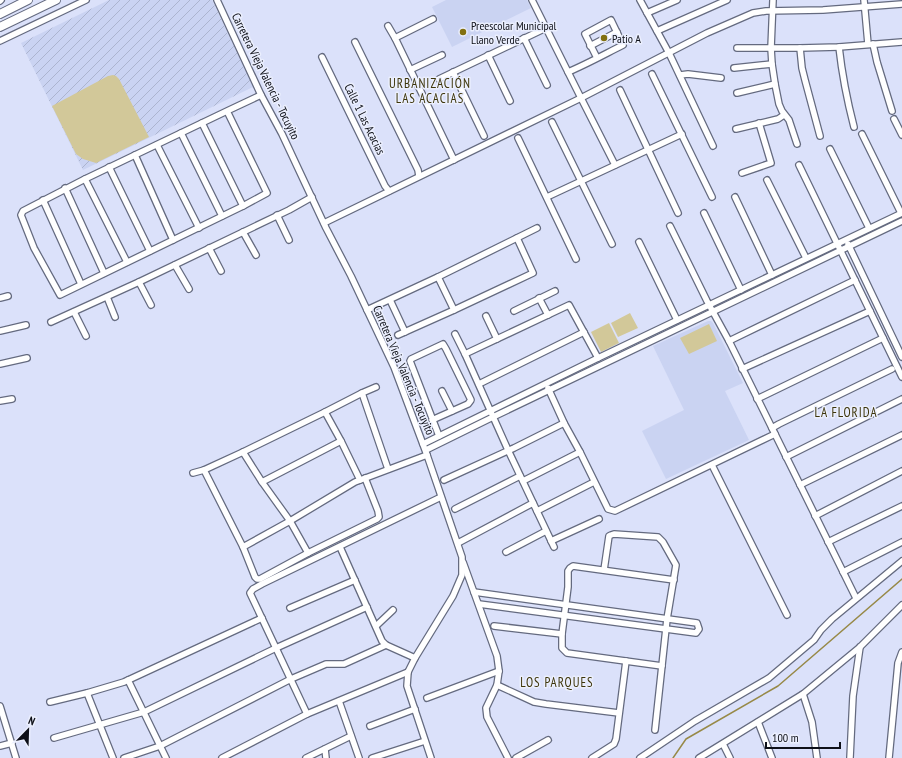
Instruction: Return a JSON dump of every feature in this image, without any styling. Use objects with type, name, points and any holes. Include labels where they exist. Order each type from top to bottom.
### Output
[{"type":"highway","points":[[0,7],[27,0]]},
{"type":"highway","points":[[0,14],[27,0]]},
{"type":"highway","points":[[0,27],[56,0]]},
{"type":"street","points":[[0,41],[86,0]]},
{"type":"street","name":"Carretera Vieja Valencia - Tocuyito","points":[[217,0],[261,95],[282,134],[394,367],[427,453],[458,543],[462,558],[462,575],[453,596],[408,672],[407,686],[431,758]]},
{"type":"street","points":[[532,0],[615,166]]},
{"type":"street","points":[[640,0],[669,53],[713,146]]},
{"type":"street","points":[[647,13],[677,0]]},
{"type":"street","points":[[657,31],[728,0]]},
{"type":"street","points":[[773,0],[771,48],[775,84],[779,104],[784,115],[789,120],[797,144]]},
{"type":"street","points":[[865,3],[871,44],[892,111]]},
{"type":"street","points":[[324,223],[581,98],[707,33],[753,13],[766,10],[822,10],[865,3],[902,4]]},
{"type":"street","points":[[395,38],[433,19]]},
{"type":"street","points":[[568,72],[624,45],[611,20],[585,34],[596,58]]},
{"type":"street","points":[[388,26],[454,160]]},
{"type":"street","points":[[439,79],[546,28]]},
{"type":"street","points":[[590,46],[617,32]]},
{"type":"street","points":[[524,38],[547,85]]},
{"type":"street","points":[[355,42],[419,176]]},
{"type":"street","points":[[737,48],[839,47],[902,42]]},
{"type":"street","points":[[839,47],[844,83],[854,127]]},
{"type":"street","points":[[800,48],[802,68],[820,136]]},
{"type":"street","points":[[410,70],[442,55]]},
{"type":"street","points":[[488,55],[510,101]]},
{"type":"street","name":"Calle 1 Las Acacias","points":[[322,56],[385,186],[389,191]]},
{"type":"street","points":[[734,68],[772,64]]},
{"type":"street","points":[[453,72],[484,136]]},
{"type":"street","points":[[652,74],[712,197]]},
{"type":"street","points":[[680,75],[688,74],[721,78]]},
{"type":"street","points":[[737,93],[775,84]]},
{"type":"street","points":[[620,90],[678,213]]},
{"type":"street","points":[[227,111],[267,193],[244,206],[60,295],[34,248],[21,215],[23,211],[65,188],[180,134],[202,123],[227,111],[261,95]]},
{"type":"street","points":[[736,129],[778,120],[784,115]]},
{"type":"street","points":[[894,119],[902,135]]},
{"type":"street","points":[[552,122],[612,244]]},
{"type":"street","points":[[202,123],[244,206]]},
{"type":"street","points":[[742,173],[770,163],[759,123]]},
{"type":"street","points":[[180,134],[222,216]]},
{"type":"street","points":[[547,197],[682,134]]},
{"type":"street","points":[[423,444],[598,358],[901,213],[862,134]]},
{"type":"street","points":[[518,138],[576,258]]},
{"type":"street","points":[[157,144],[199,228]]},
{"type":"street","points":[[830,149],[869,228]]},
{"type":"street","points":[[135,155],[173,240]]},
{"type":"street","points":[[799,165],[902,377]]},
{"type":"street","points":[[110,167],[150,251]]},
{"type":"street","points":[[85,179],[127,262]]},
{"type":"street","points":[[767,180],[806,258]]},
{"type":"street","points":[[65,188],[104,273]]},
{"type":"street","points":[[51,322],[175,265],[312,197]]},
{"type":"street","points":[[735,197],[772,275]]},
{"type":"street","points":[[43,200],[81,284]]},
{"type":"street","points":[[704,213],[741,290]]},
{"type":"street","points":[[277,215],[290,240]]},
{"type":"street","points":[[243,547],[355,482],[427,453],[493,417],[902,221]]},
{"type":"street","points":[[670,226],[709,305],[729,341],[856,598]]},
{"type":"street","points":[[367,310],[537,228]]},
{"type":"street","points":[[243,232],[256,255]]},
{"type":"street","points":[[398,335],[533,273],[517,238]]},
{"type":"street","points":[[846,240],[902,357]]},
{"type":"street","points":[[639,242],[677,320]]},
{"type":"street","points":[[210,248],[221,271]]},
{"type":"street","points":[[175,265],[189,289]]},
{"type":"street","points":[[438,277],[454,310]]},
{"type":"street","points":[[729,341],[855,280]]},
{"type":"street","points":[[139,282],[151,305]]},
{"type":"street","points":[[514,311],[555,291]]},
{"type":"street","points":[[0,298],[8,296]]},
{"type":"street","points":[[107,297],[116,318]]},
{"type":"street","points":[[539,298],[548,315]]},
{"type":"street","points":[[390,300],[405,332]]},
{"type":"street","points":[[465,354],[569,305],[598,358]]},
{"type":"street","points":[[742,369],[870,311]]},
{"type":"street","points":[[74,312],[86,336]]},
{"type":"street","points":[[486,316],[497,339]]},
{"type":"street","points":[[0,331],[26,325]]},
{"type":"street","points":[[479,384],[584,332]]},
{"type":"street","points":[[455,334],[554,547]]},
{"type":"street","points":[[757,399],[883,338]]},
{"type":"street","points":[[432,420],[468,404],[471,400],[443,344],[410,360],[432,420],[439,436]]},
{"type":"street","points":[[0,364],[27,358]]},
{"type":"street","points":[[772,428],[892,369]]},
{"type":"street","points":[[546,384],[564,423],[608,509],[615,511],[775,434]]},
{"type":"street","points":[[193,473],[204,470],[243,452],[376,387]]},
{"type":"street","points":[[442,391],[452,411]]},
{"type":"street","points":[[362,393],[388,469]]},
{"type":"street","points":[[0,401],[12,398]]},
{"type":"street","points":[[786,457],[902,399]]},
{"type":"street","points":[[204,470],[243,547],[255,577],[260,579],[379,517],[363,479],[325,412]]},
{"type":"street","points":[[444,480],[564,423]]},
{"type":"street","points":[[800,485],[902,435]]},
{"type":"street","points":[[262,482],[341,441]]},
{"type":"street","points":[[243,452],[290,521],[308,553]]},
{"type":"street","points":[[455,509],[580,452]]},
{"type":"street","points":[[712,464],[787,615]]},
{"type":"street","points":[[815,516],[902,471]]},
{"type":"street","points":[[537,511],[594,482]]},
{"type":"street","points":[[307,714],[250,593],[253,589],[441,497]]},
{"type":"street","points":[[458,543],[533,503]]},
{"type":"street","points":[[828,542],[902,506]]},
{"type":"street","points":[[551,541],[600,519]]},
{"type":"street","points":[[506,552],[546,531]]},
{"type":"street","points":[[604,570],[609,536],[611,535],[658,537],[663,542],[676,565],[667,619],[655,730]]},
{"type":"street","points":[[843,572],[902,542]]},
{"type":"street","points":[[340,546],[382,640],[386,645],[415,658]]},
{"type":"street","points":[[462,558],[497,656],[499,671],[496,685],[486,708],[487,717],[508,758]]},
{"type":"street","points":[[640,758],[695,721],[769,678],[814,640],[821,630],[856,598],[902,561]]},
{"type":"street","points":[[662,666],[567,653],[562,648],[562,634],[568,587],[568,571],[572,566],[674,580]]},
{"type":"street","points":[[290,608],[355,580]]},
{"type":"street","points":[[474,592],[697,623],[699,629],[696,633],[478,604]]},
{"type":"street","points":[[699,758],[803,694],[860,647],[902,606]]},
{"type":"street","points":[[54,738],[144,712],[276,648],[367,607]]},
{"type":"street","points":[[376,626],[393,610]]},
{"type":"street","points":[[50,702],[128,680],[262,618]]},
{"type":"street","points":[[494,626],[562,634]]},
{"type":"street","points":[[124,758],[160,746],[291,679],[326,664],[344,664],[386,645]]},
{"type":"street","points":[[850,758],[853,696],[860,647]]},
{"type":"street","points":[[889,758],[898,663],[902,652]]},
{"type":"street","points":[[592,758],[614,744],[616,739],[626,661]]},
{"type":"street","points":[[427,698],[499,671]]},
{"type":"street","points":[[222,758],[307,714],[408,672]]},
{"type":"street","points":[[128,680],[166,758]]},
{"type":"street","points":[[496,685],[534,702],[619,713]]},
{"type":"street","points":[[86,693],[113,758]]},
{"type":"street","points":[[803,694],[812,722],[817,758]]},
{"type":"street","points":[[339,701],[359,758]]},
{"type":"street","points":[[0,708],[16,758]]},
{"type":"street","points":[[370,726],[415,709]]},
{"type":"street","points":[[758,722],[772,758]]},
{"type":"street","points":[[306,758],[351,736]]},
{"type":"street","points":[[516,758],[548,740]]},
{"type":"street","points":[[372,758],[425,741]]},
{"type":"street","points":[[0,746],[12,743]]},
{"type":"street","points":[[723,744],[730,758]]},
{"type":"street","points":[[325,749],[326,758]]},
{"type":"shaded area","points":[[109,0],[212,0],[253,87],[83,170],[21,43]]},
{"type":"shaded area","name":"Preescolar Municipal Llano Verde","points":[[446,0],[527,0],[531,8],[452,47],[432,7]]},
{"type":"shaded area","points":[[113,75],[119,79],[149,137],[96,163],[83,159],[76,154],[52,106],[108,76]]},
{"type":"shaded area","points":[[630,313],[638,328],[618,337],[611,323]]},
{"type":"shaded area","points":[[708,321],[713,323],[743,383],[725,391],[749,440],[666,479],[642,431],[684,410],[653,346]]},
{"type":"shaded area","points":[[609,323],[619,343],[601,352],[591,332]]},
{"type":"shaded area","points":[[709,324],[717,341],[689,354],[680,338]]},
{"type":"waterway","points":[[673,758],[686,739],[778,686],[902,579]]},
{"type":"place","name":"Preescolar Municipal Llano Verde","points":[[463,32]]},
{"type":"place","name":"Patio A","points":[[604,38]]},
{"type":"district","name":"URBANIZACIÓN LAS ACACIAS","points":[[430,90]]},
{"type":"district","name":"LA FLORIDA","points":[[846,412]]},
{"type":"district","name":"LOS PARQUES","points":[[557,682]]}]
